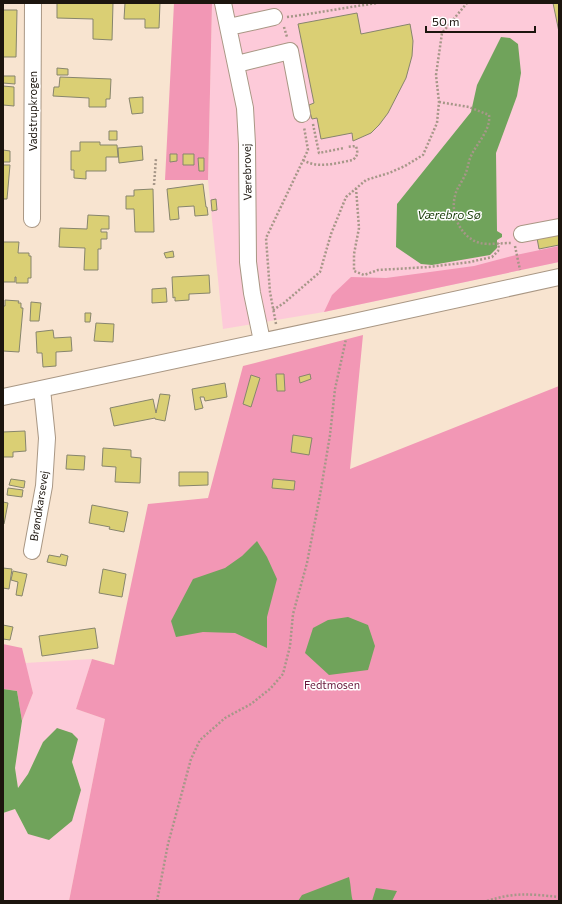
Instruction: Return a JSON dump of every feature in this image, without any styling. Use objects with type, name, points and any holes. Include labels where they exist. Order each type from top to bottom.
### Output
[{"type":"street","name":"Vadstrupkrogen","points":[[32,219],[33,3]]},
{"type":"street","name":"Værebrovej","points":[[224,3],[245,108],[248,262],[252,293],[262,341]]},
{"type":"street","points":[[229,27],[278,17]]},
{"type":"street","points":[[237,64],[290,51],[302,114]]},
{"type":"street","points":[[518,239],[559,227]]},
{"type":"street","points":[[3,397],[559,277]]},
{"type":"street","name":"Brøndkarsevej","points":[[32,551],[44,486],[47,438],[42,389]]},
{"type":"path","points":[[278,17],[312,14],[364,4],[378,3]]},
{"type":"path","points":[[273,310],[284,304],[320,272],[346,197],[366,180],[405,166],[423,155],[437,123],[439,102],[436,75],[442,33],[467,3]]},
{"type":"path","points":[[439,102],[469,107],[489,115],[489,122],[471,155],[464,177],[455,194],[453,210],[455,218],[463,232],[480,243],[499,243],[518,239],[522,284]]},
{"type":"path","points":[[280,338],[270,292],[266,238],[308,150],[302,114]]},
{"type":"path","points":[[303,160],[310,165],[320,165],[353,160],[357,156],[358,152],[356,146],[319,153],[315,129]]},
{"type":"path","points":[[154,185],[156,158]]},
{"type":"path","points":[[356,188],[359,228],[354,254],[354,271],[364,275],[378,270],[428,267],[470,262],[492,256],[498,252],[499,243]]},
{"type":"path","points":[[157,901],[168,844],[191,759],[200,740],[225,718],[251,704],[270,690],[283,674],[290,646],[293,614],[307,563],[320,495],[330,435],[335,389],[349,323]]},
{"type":"path","points":[[487,901],[518,894],[536,894],[559,898]]},
{"type":"shaded area","points":[[212,3],[559,3],[559,262],[324,312],[223,329],[208,180]]},
{"type":"shaded area","points":[[92,659],[76,709],[105,719],[69,901],[3,901],[3,813],[15,809],[28,834],[81,790],[72,762],[43,742],[28,774],[18,789],[15,768],[22,721],[33,693],[25,663]]},
{"type":"green space","points":[[174,3],[212,3],[208,180],[165,180]]},
{"type":"green space","points":[[559,246],[559,262],[324,312],[332,295],[351,277],[386,278],[474,266]]},
{"type":"green space","name":"Fedtmosen","points":[[363,335],[350,469],[559,386],[559,901],[69,901],[105,719],[76,709],[92,659],[114,665],[148,504],[208,498],[243,366]]},
{"type":"green space","points":[[3,644],[22,648],[33,693],[22,721],[17,691],[3,689]]},
{"type":"water","name":"Værebro Sø","points":[[501,37],[510,38],[518,44],[521,73],[517,96],[496,153],[497,231],[502,234],[502,237],[497,240],[497,248],[490,255],[432,265],[421,264],[396,247],[397,204],[471,112],[477,85]]},
{"type":"water","points":[[257,541],[267,557],[277,579],[267,617],[267,648],[235,633],[203,632],[176,637],[171,621],[193,579],[225,568],[242,556]]},
{"type":"water","points":[[348,617],[368,625],[375,646],[368,670],[329,675],[305,653],[313,628],[328,620]]},
{"type":"water","points":[[3,689],[17,691],[22,721],[15,768],[18,788],[28,774],[43,742],[57,728],[72,733],[78,739],[72,762],[81,790],[72,821],[49,840],[28,834],[15,809],[3,813]]},
{"type":"water","points":[[349,877],[353,901],[298,901],[302,895]]},
{"type":"water","points":[[376,888],[397,891],[392,901],[372,901]]},
{"type":"building","points":[[57,3],[113,3],[112,40],[93,39],[93,19],[57,18]]},
{"type":"building","points":[[125,3],[160,3],[159,28],[145,28],[145,19],[124,19]]},
{"type":"building","points":[[553,3],[559,3],[559,32]]},
{"type":"building","points":[[3,10],[17,10],[16,57],[3,57]]},
{"type":"building","points":[[357,13],[361,34],[410,24],[413,41],[412,56],[406,78],[388,113],[371,133],[353,141],[352,133],[321,139],[317,118],[312,119],[310,112],[309,105],[314,103],[298,24]]},
{"type":"building","points":[[57,68],[68,69],[68,75],[57,75]]},
{"type":"building","points":[[3,76],[15,76],[15,84],[3,83]]},
{"type":"building","points":[[60,77],[111,79],[110,99],[106,99],[106,107],[89,107],[89,98],[53,96],[54,87],[59,87]]},
{"type":"building","points":[[3,86],[14,87],[14,106],[3,105]]},
{"type":"building","points":[[143,97],[143,113],[132,114],[129,98]]},
{"type":"building","points":[[109,131],[117,131],[117,140],[109,140]]},
{"type":"building","points":[[80,142],[100,142],[100,145],[117,145],[118,157],[106,157],[106,171],[86,171],[86,179],[74,178],[74,170],[71,170],[71,151],[80,151]]},
{"type":"building","points":[[142,146],[143,160],[119,163],[118,148]]},
{"type":"building","points":[[3,150],[10,151],[10,162],[3,162]]},
{"type":"building","points":[[170,154],[177,154],[177,161],[170,162]]},
{"type":"building","points":[[183,154],[194,154],[194,165],[183,165]]},
{"type":"building","points":[[198,158],[204,158],[204,171],[199,171]]},
{"type":"building","points":[[3,165],[10,165],[7,199],[3,199]]},
{"type":"building","points":[[203,184],[208,215],[195,216],[194,206],[178,207],[179,219],[170,220],[167,189]]},
{"type":"building","points":[[153,189],[154,232],[135,232],[134,209],[126,209],[126,196],[134,196],[134,190]]},
{"type":"building","points":[[216,199],[217,210],[212,211],[211,200]]},
{"type":"building","points":[[88,215],[109,216],[109,229],[101,229],[101,232],[107,232],[107,239],[101,239],[101,249],[98,249],[98,270],[84,270],[85,248],[59,247],[60,228],[87,229]]},
{"type":"building","points":[[559,234],[559,245],[539,249],[537,238]]},
{"type":"building","points":[[3,242],[19,242],[18,253],[29,253],[29,256],[31,256],[31,278],[28,278],[28,283],[16,283],[16,277],[15,282],[3,282]]},
{"type":"building","points":[[173,251],[174,257],[166,258],[164,253]]},
{"type":"building","points":[[209,275],[210,293],[189,294],[189,300],[175,301],[175,297],[173,298],[172,277]]},
{"type":"building","points":[[166,288],[167,302],[152,303],[152,289]]},
{"type":"building","points":[[5,300],[19,301],[18,303],[21,303],[21,308],[23,308],[19,352],[3,351],[3,306],[5,306]]},
{"type":"building","points":[[31,302],[41,303],[39,321],[30,321]]},
{"type":"building","points":[[85,313],[91,313],[90,322],[85,322]]},
{"type":"building","points":[[96,323],[114,324],[113,342],[94,341]]},
{"type":"building","points":[[53,330],[54,338],[71,337],[72,351],[56,352],[56,366],[43,367],[42,353],[37,353],[36,332]]},
{"type":"building","points":[[276,374],[284,374],[285,391],[277,391]]},
{"type":"building","points":[[310,374],[311,379],[300,383],[299,377]]},
{"type":"building","points":[[251,375],[260,378],[251,407],[243,404]]},
{"type":"building","points":[[225,383],[227,397],[205,401],[204,397],[200,397],[203,408],[195,410],[192,389]]},
{"type":"building","points":[[160,394],[170,395],[165,421],[155,418],[114,426],[110,408],[153,399],[156,413]]},
{"type":"building","points":[[25,431],[26,451],[13,452],[13,457],[3,457],[3,432]]},
{"type":"building","points":[[293,435],[312,438],[309,455],[291,452]]},
{"type":"building","points":[[103,448],[131,450],[131,457],[141,458],[140,483],[115,482],[116,467],[102,466]]},
{"type":"building","points":[[67,455],[85,456],[84,470],[66,469]]},
{"type":"building","points":[[179,472],[208,472],[208,485],[179,486]]},
{"type":"building","points":[[11,479],[25,481],[24,488],[9,485]]},
{"type":"building","points":[[273,479],[295,481],[294,490],[272,488]]},
{"type":"building","points":[[8,488],[23,490],[22,497],[7,495]]},
{"type":"building","points":[[3,502],[8,503],[4,524],[3,523]]},
{"type":"building","points":[[92,505],[128,512],[124,532],[109,529],[110,527],[89,523]]},
{"type":"building","points":[[61,554],[68,556],[66,566],[47,562],[49,555],[60,557]]},
{"type":"building","points":[[3,568],[12,569],[9,589],[3,588]]},
{"type":"building","points":[[103,569],[126,574],[122,597],[99,593]]},
{"type":"building","points":[[13,571],[27,574],[22,596],[16,595],[18,582],[11,580]]},
{"type":"building","points":[[3,625],[13,627],[10,640],[3,639]]},
{"type":"building","points":[[95,628],[98,648],[42,656],[39,636]]}]
